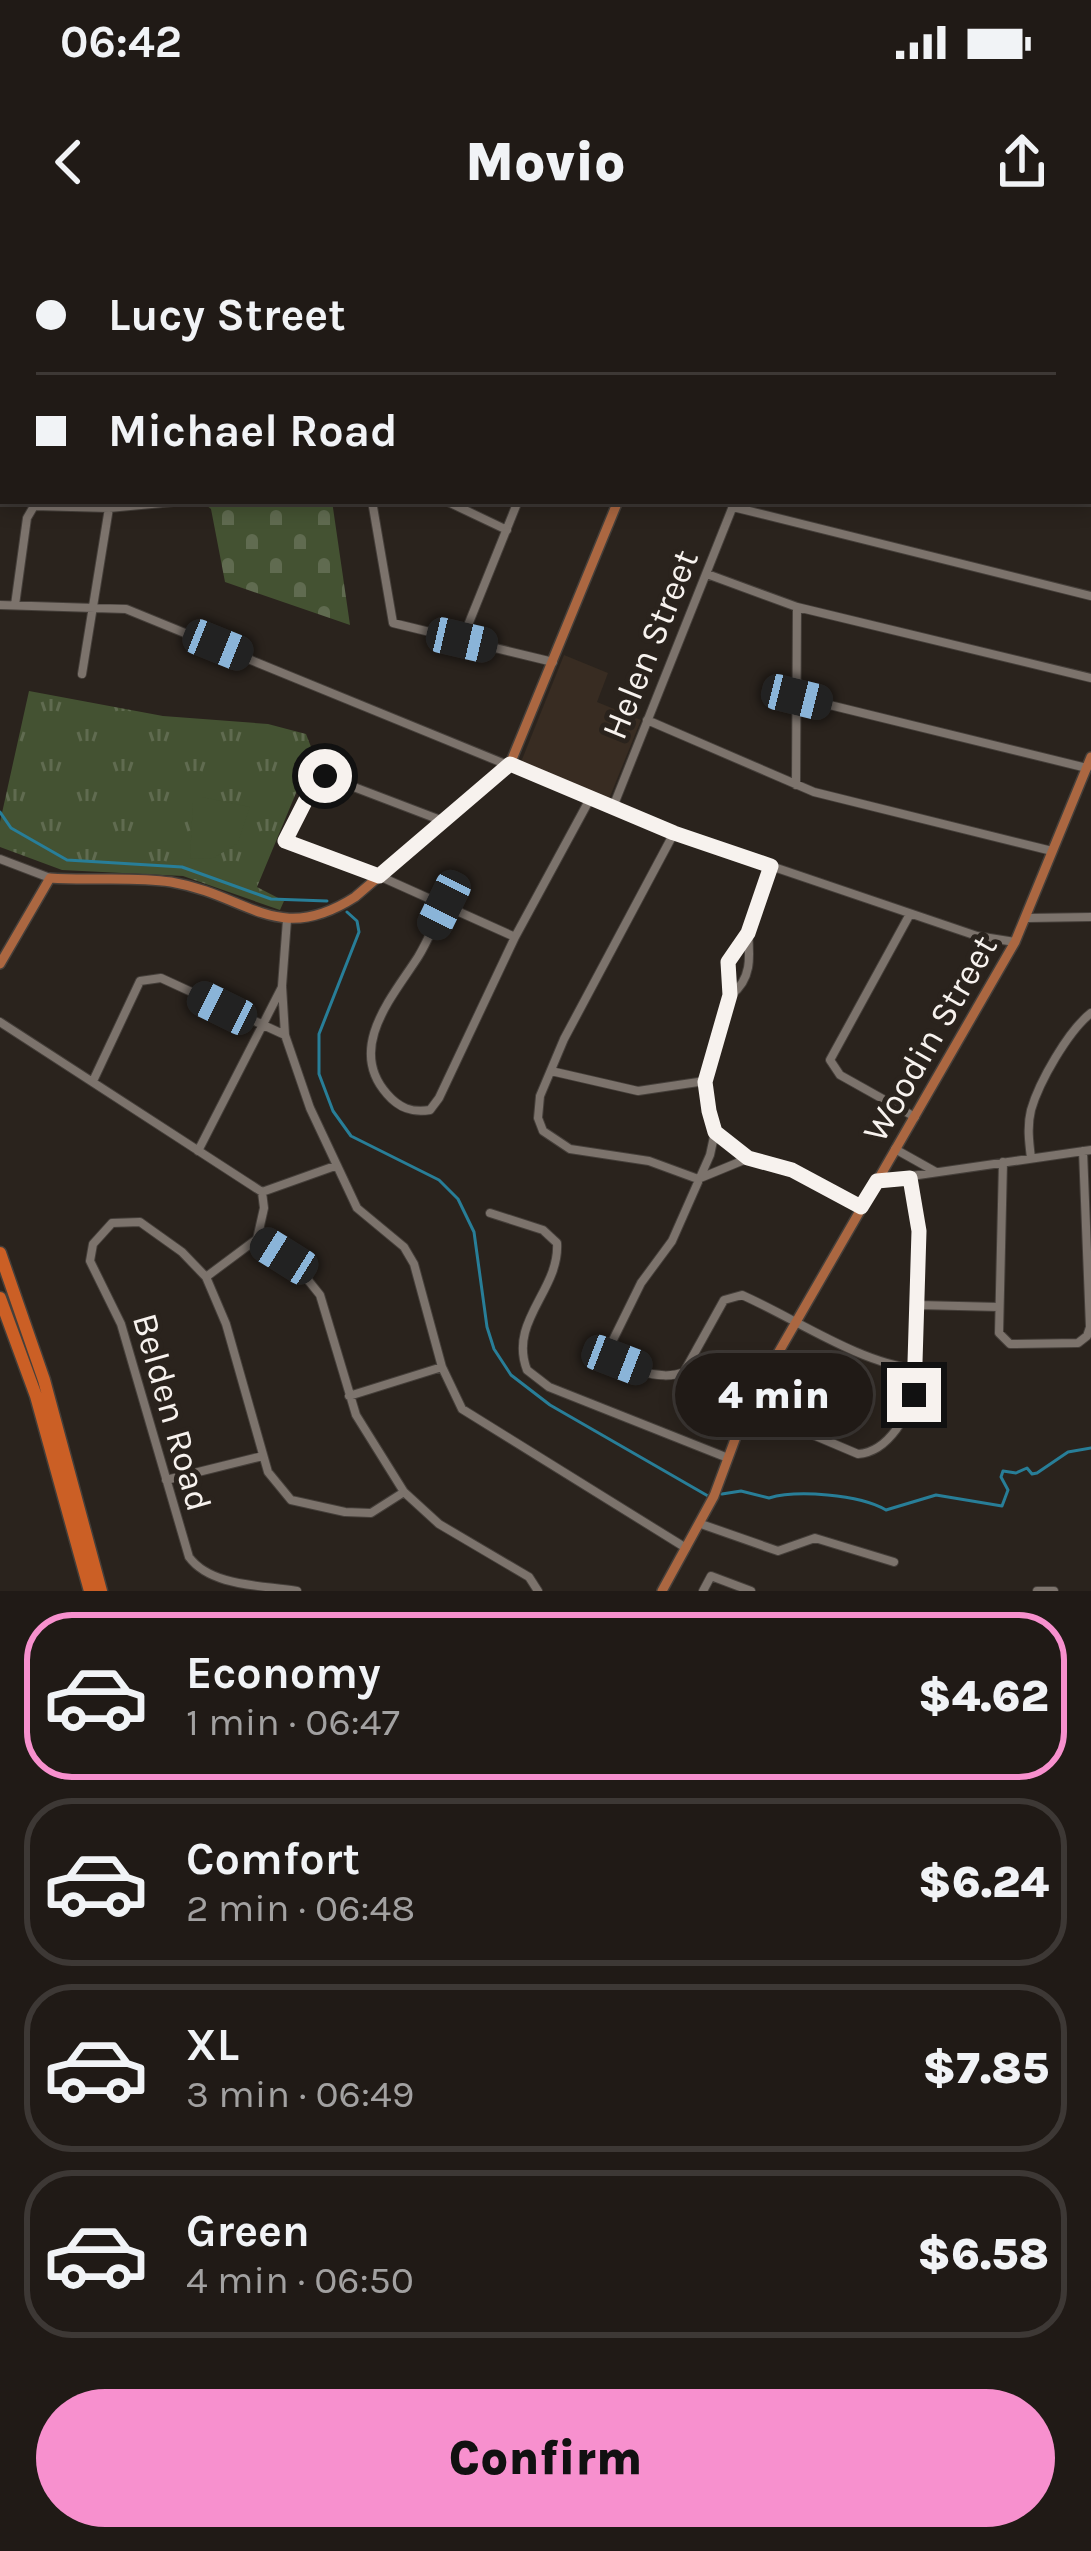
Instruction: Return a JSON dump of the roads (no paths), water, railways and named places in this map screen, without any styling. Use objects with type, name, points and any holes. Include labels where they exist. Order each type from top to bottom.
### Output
[{"type":"highway","points":[[0,1253],[44,1380],[101,1591]]},
{"type":"highway","points":[[0,1298],[36,1396],[90,1591]]},
{"type":"main road","points":[[0,964],[50,878],[164,881],[287,920],[331,912],[510,764],[617,504]]},
{"type":"main road","name":"Woodin Street","points":[[662,1591],[701,1524],[747,1407],[1016,942],[1089,763]]},
{"type":"street","points":[[15,605],[27,518],[35,504]]},
{"type":"street","points":[[51,504],[109,508],[139,504]]},
{"type":"street","points":[[372,504],[393,622],[553,662]]},
{"type":"street","points":[[452,504],[507,530]]},
{"type":"street","points":[[462,640],[517,504]]},
{"type":"street","points":[[734,504],[1091,596]]},
{"type":"street","name":"Helen Street","points":[[613,807],[734,504]]},
{"type":"street","points":[[82,674],[109,508]]},
{"type":"street","points":[[706,574],[797,608],[1091,678]]},
{"type":"street","points":[[0,605],[96,607],[140,614],[674,833],[977,936],[1016,942]]},
{"type":"street","points":[[796,785],[797,608]]},
{"type":"street","points":[[797,697],[1089,763]]},
{"type":"street","points":[[647,720],[796,785],[1054,852]]},
{"type":"street","points":[[443,821],[325,776],[316,780],[285,841],[379,876],[515,937]]},
{"type":"street","points":[[444,905],[418,956],[393,990],[373,1035],[378,1084],[404,1109],[430,1110],[440,1098],[515,937],[591,797]]},
{"type":"street","points":[[674,833],[551,1071],[540,1096],[538,1118],[555,1142],[592,1155],[649,1162],[698,1179],[748,1158]]},
{"type":"street","points":[[0,859],[50,878]]},
{"type":"street","points":[[771,866],[748,933],[728,962],[730,995],[705,1082],[715,1132],[710,1155],[672,1241],[641,1282],[611,1344],[617,1360],[662,1377],[684,1372],[724,1300],[742,1295],[867,1358],[916,1369]]},
{"type":"street","points":[[910,914],[830,1060],[840,1075],[915,1117]]},
{"type":"street","points":[[1028,918],[1091,917]]},
{"type":"street","points":[[287,920],[282,986],[285,1035],[335,1166],[357,1208],[404,1247],[414,1264],[442,1367],[462,1409],[687,1549]]},
{"type":"street","points":[[730,995],[740,988],[748,971],[748,933]]},
{"type":"street","points":[[92,1081],[140,981],[148,977],[161,978],[285,1035]]},
{"type":"street","points":[[198,1151],[282,986]]},
{"type":"street","points":[[1030,1158],[1032,1105],[1067,1039],[1091,1013]]},
{"type":"street","points":[[0,1022],[262,1192]]},
{"type":"street","points":[[551,1071],[638,1091],[705,1082]]},
{"type":"street","points":[[715,1132],[748,1158],[792,1170],[861,1207]]},
{"type":"street","points":[[896,1149],[937,1172]]},
{"type":"street","points":[[877,1181],[910,1178],[937,1172],[1003,1162],[1030,1158],[1087,1150],[1089,1333],[1078,1343],[1010,1344],[1000,1333],[1003,1162]]},
{"type":"street","points":[[262,1192],[335,1166]]},
{"type":"street","points":[[747,1407],[859,1454],[884,1446],[914,1395],[919,1231],[910,1178]]},
{"type":"street","points":[[206,1277],[257,1239],[264,1208],[262,1192]]},
{"type":"street","points":[[490,1213],[543,1230],[557,1244],[555,1265],[521,1338],[527,1370],[549,1388],[728,1458]]},
{"type":"street","name":"Belden Road","points":[[297,1591],[217,1578],[196,1567],[183,1544],[121,1324],[90,1261],[93,1244],[112,1223],[140,1222],[182,1252],[206,1277],[226,1324],[263,1456],[278,1487],[291,1500],[370,1513],[404,1492]]},
{"type":"street","points":[[257,1239],[296,1265],[320,1295],[363,1430],[404,1492],[439,1524],[529,1577],[538,1591]]},
{"type":"street","points":[[918,1305],[999,1307]]},
{"type":"street","points":[[349,1396],[442,1367]]},
{"type":"street","points":[[166,1480],[263,1456]]},
{"type":"street","points":[[701,1524],[767,1549],[786,1550],[815,1538],[893,1562]]},
{"type":"street","points":[[703,1591],[712,1576],[751,1591]]},
{"type":"street","points":[[1037,1591],[1054,1591]]},
{"type":"waterway","points":[[0,812],[11,828],[67,860],[182,867],[271,899],[327,901]]},
{"type":"waterway","points":[[347,912],[357,921],[359,932],[319,1034],[319,1074],[333,1111],[351,1136],[439,1180],[458,1199],[474,1232],[487,1327],[511,1375],[550,1405],[708,1496]]},
{"type":"waterway","points":[[722,1494],[828,1495],[886,1510],[936,1495],[1002,1506],[1008,1490],[1003,1471],[1027,1468],[1037,1473],[1068,1452],[1091,1448]]}]
